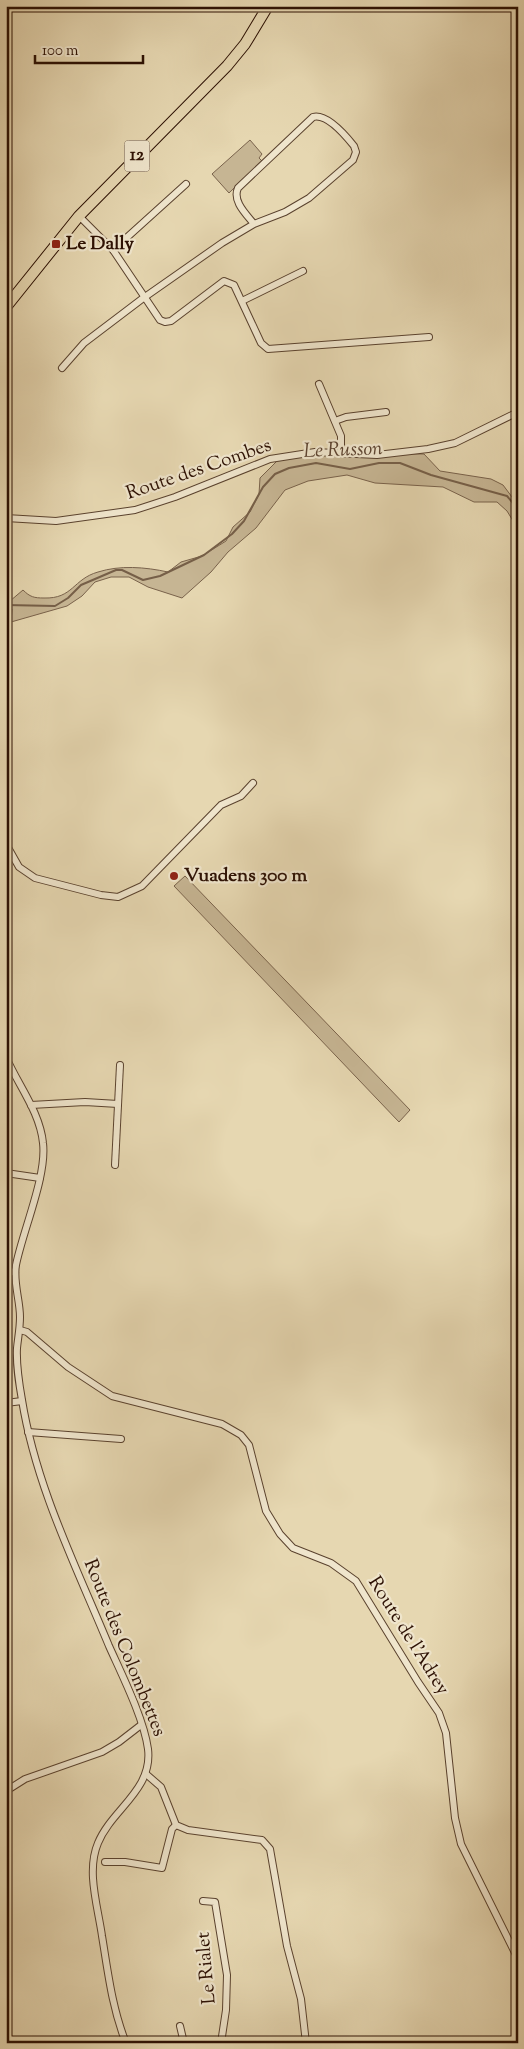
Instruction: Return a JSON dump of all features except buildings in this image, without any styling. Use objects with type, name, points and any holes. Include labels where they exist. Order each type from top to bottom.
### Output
[{"type":"main road","name":"12","points":[[6,307],[79,216],[227,66],[245,44],[268,6]]},
{"type":"street","points":[[62,368],[84,343],[145,296],[222,243],[254,224],[285,212],[308,198],[354,159],[356,152],[354,146],[326,118],[313,117],[238,188],[236,193],[237,200],[254,224]]},
{"type":"street","points":[[113,250],[186,184]]},
{"type":"street","points":[[79,216],[113,250],[160,320],[165,322],[170,321],[221,282],[232,283],[261,343],[270,350],[430,337]]},
{"type":"street","points":[[242,301],[303,272]]},
{"type":"street","points":[[319,384],[341,436],[342,454]]},
{"type":"street","points":[[335,421],[346,417],[386,412]]},
{"type":"street","name":"Route des Combes","points":[[6,518],[56,521],[135,510],[183,494],[270,459],[308,452],[378,455],[446,445],[461,440],[518,412]]},
{"type":"street","points":[[6,844],[19,867],[35,878],[101,895],[118,897],[142,886],[221,804],[241,796],[253,783]]},
{"type":"street","name":"Route des Colombettes","points":[[6,1057],[31,1105],[40,1126],[44,1145],[40,1178],[23,1232],[15,1273],[20,1315],[17,1369],[28,1432],[55,1519],[141,1725],[148,1749],[146,1774],[136,1792],[108,1825],[97,1844],[93,1866],[114,2010],[126,2043]]},
{"type":"street","points":[[115,1164],[120,1065]]},
{"type":"street","points":[[31,1105],[85,1102],[118,1104]]},
{"type":"street","points":[[6,1173],[40,1178]]},
{"type":"street","points":[[6,1269],[15,1273]]},
{"type":"street","name":"Route de l'Adrey","points":[[20,1330],[27,1332],[68,1367],[112,1396],[222,1424],[246,1439],[250,1445],[266,1511],[280,1534],[294,1548],[331,1562],[356,1581],[418,1682],[439,1712],[446,1733],[455,1818],[461,1844],[518,1959]]},
{"type":"street","points":[[6,1403],[22,1401]]},
{"type":"street","points":[[28,1432],[121,1439]]},
{"type":"street","points":[[6,1791],[25,1779],[102,1752],[141,1725]]},
{"type":"street","points":[[146,1774],[161,1787],[176,1825],[188,1830],[262,1840],[270,1849],[287,1946],[301,1999],[306,2043]]},
{"type":"street","points":[[106,1862],[125,1862],[162,1868],[172,1829],[176,1825]]},
{"type":"street","name":"Le Rialet","points":[[203,1901],[215,1902],[227,1975],[226,2010],[221,2043]]},
{"type":"street","name":"Le Rialet","points":[[180,2026],[184,2043]]},
{"type":"shaded area","points":[[250,140],[262,154],[259,158],[262,161],[229,193],[212,174]]},
{"type":"shaded area","points":[[314,453],[424,454],[440,471],[491,479],[503,485],[518,505],[518,529],[507,511],[497,502],[474,502],[443,487],[375,483],[347,475],[308,481],[285,490],[256,528],[228,552],[211,572],[182,598],[148,587],[129,577],[111,577],[95,582],[82,596],[67,606],[11,622],[12,609],[6,610],[6,601],[10,601],[23,590],[30,596],[54,597],[67,592],[83,579],[98,572],[115,568],[133,568],[168,572],[181,562],[202,556],[226,541],[233,527],[250,512],[259,494],[260,478],[278,460]]},
{"type":"shaded area","points":[[185,876],[410,1110],[399,1122],[174,886]]},
{"type":"waterway","name":"Le Russon","points":[[6,605],[55,606],[68,598],[81,585],[116,570],[122,570],[143,580],[160,576],[204,555],[232,534],[244,521],[263,487],[275,474],[289,468],[316,463],[350,469],[379,463],[400,463],[431,475],[507,496],[518,509]]},
{"type":"place","name":"Le Dally","points":[[56,244]]},
{"type":"place","name":"Vuadens 300 m","points":[[174,876]]}]
